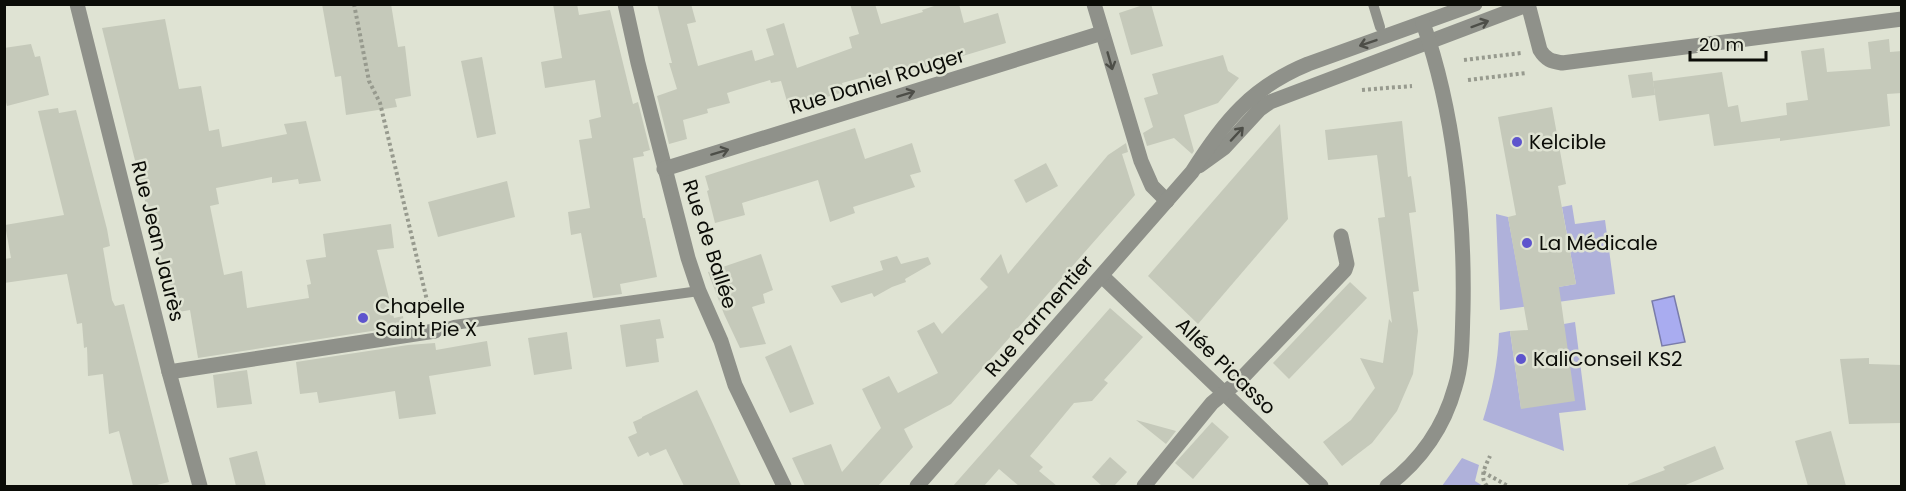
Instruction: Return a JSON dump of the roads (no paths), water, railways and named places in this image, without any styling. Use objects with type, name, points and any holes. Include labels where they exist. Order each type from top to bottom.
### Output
[{"type":"street","name":"Rue Jean Jaurès","points":[[77,4],[169,372],[200,486]]},
{"type":"street","name":"Rue de Ballée","points":[[625,4],[687,258],[721,341],[735,385],[784,486]]},
{"type":"street","points":[[1094,4],[1146,174],[1152,186],[1167,201]]},
{"type":"street","name":"Rue Parmentier","points":[[917,486],[1192,172],[1214,137],[1264,86],[1308,64],[1474,4]]},
{"type":"street","points":[[1529,5],[1540,50],[1548,60],[1562,63],[1902,19]]},
{"type":"street","name":"Rue Parmentier","points":[[1192,172],[1224,148],[1270,102],[1529,5]]},
{"type":"street","points":[[1387,486],[1403,480],[1427,446],[1450,402],[1459,370],[1462,337],[1463,288],[1458,201],[1449,129],[1430,43],[1423,22]]},
{"type":"street","name":"Rue Daniel Rouger","points":[[664,169],[1102,33]]},
{"type":"street","points":[[1144,486],[1212,403],[1241,379],[1345,270],[1347,264],[1341,236]]},
{"type":"street","name":"Allée Picasso","points":[[1102,276],[1321,486]]},
{"type":"street","points":[[169,372],[435,331]]},
{"type":"lane","points":[[1373,4],[1380,27]]},
{"type":"lane","points":[[435,331],[454,325],[699,291]]},
{"type":"place","name":"Kelcible","points":[[1517,142]]},
{"type":"place","name":"La Médicale","points":[[1527,243]]},
{"type":"place","name":"Chapelle Saint Pie X","points":[[363,318]]},
{"type":"place","name":"KaliConseil KS2","points":[[1521,359]]}]
